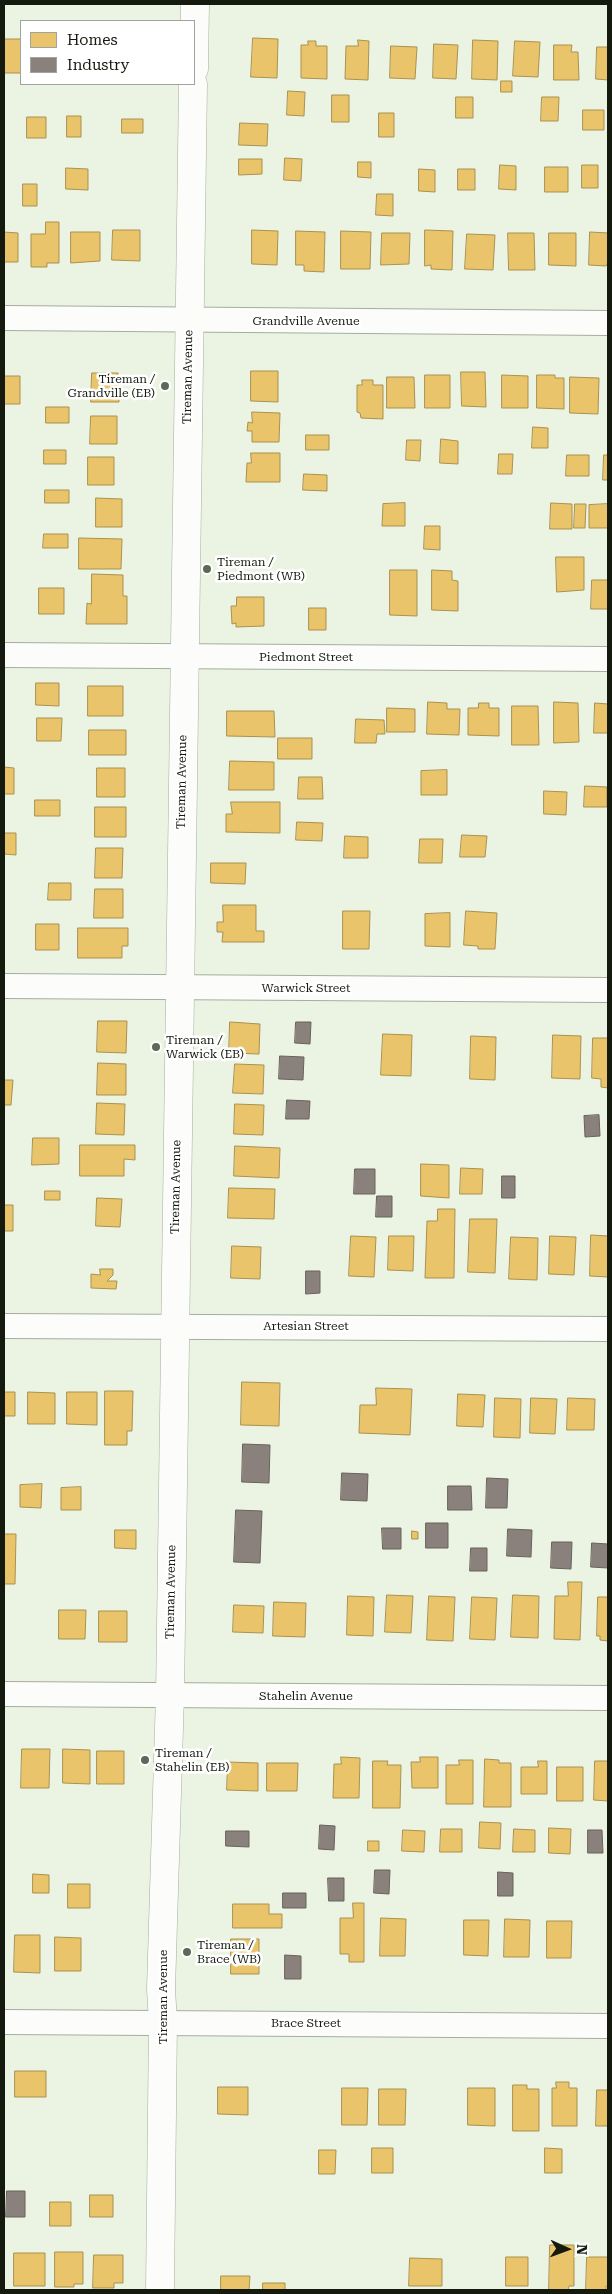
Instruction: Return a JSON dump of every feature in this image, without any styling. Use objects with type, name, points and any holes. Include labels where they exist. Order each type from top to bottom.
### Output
[{"type":"street","points":[[195,4],[195,20]]},
{"type":"street","name":"Tireman Avenue","points":[[160,2290],[163,2022],[161,1989],[170,1695],[179,987],[194,85]]},
{"type":"street","name":"Grandville Avenue","points":[[4,318],[608,323]]},
{"type":"street","name":"Piedmont Street","points":[[4,655],[608,659]]},
{"type":"street","name":"Warwick Street","points":[[4,986],[608,990]]},
{"type":"street","name":"Artesian Street","points":[[4,1326],[608,1329]]},
{"type":"street","name":"Stahelin Avenue","points":[[4,1694],[608,1698]]},
{"type":"street","name":"Brace Street","points":[[4,2022],[608,2026]]},
{"type":"building: Homes","points":[[253,38],[278,39],[277,78],[251,77]]},
{"type":"building: Homes","points":[[4,39],[20,39],[20,73],[4,73]]},
{"type":"building: Homes","points":[[358,40],[369,41],[368,80],[345,79],[346,46],[358,46]]},
{"type":"building: Homes","points":[[473,40],[498,41],[497,80],[472,79]]},
{"type":"building: Homes","points":[[308,41],[316,41],[316,46],[327,46],[327,79],[301,78],[301,45],[308,45]]},
{"type":"building: Homes","points":[[515,41],[540,42],[538,77],[513,76]]},
{"type":"building: Homes","points":[[434,44],[458,45],[456,79],[433,78]]},
{"type":"building: Homes","points":[[554,45],[572,45],[571,52],[578,52],[579,80],[554,80]]},
{"type":"building: Homes","points":[[391,46],[417,47],[415,79],[390,78]]},
{"type":"building: Homes","points":[[597,47],[608,47],[608,80],[596,79]]},
{"type":"building: Homes","points":[[501,81],[512,81],[512,92],[501,92]]},
{"type":"building: Homes","points":[[288,91],[305,92],[304,116],[287,115]]},
{"type":"building: Homes","points":[[332,95],[349,95],[349,122],[332,122]]},
{"type":"building: Homes","points":[[456,97],[473,97],[473,118],[456,118]]},
{"type":"building: Homes","points":[[542,97],[559,97],[558,121],[541,121]]},
{"type":"building: Homes","points":[[583,110],[604,110],[604,130],[583,130]]},
{"type":"building: Homes","points":[[379,113],[394,113],[394,137],[379,137]]},
{"type":"building: Homes","points":[[67,116],[81,116],[81,137],[67,137]]},
{"type":"building: Homes","points":[[27,117],[46,117],[46,138],[27,138]]},
{"type":"building: Homes","points":[[122,119],[143,119],[143,133],[122,133]]},
{"type":"building: Homes","points":[[240,123],[268,124],[267,146],[239,145]]},
{"type":"building: Homes","points":[[285,158],[302,159],[301,181],[284,180]]},
{"type":"building: Homes","points":[[239,159],[262,159],[262,174],[239,175]]},
{"type":"building: Homes","points":[[358,162],[371,162],[371,178],[358,177]]},
{"type":"building: Homes","points":[[500,165],[516,166],[516,190],[499,189]]},
{"type":"building: Homes","points":[[582,165],[598,165],[598,188],[582,188]]},
{"type":"building: Homes","points":[[545,167],[568,167],[568,192],[545,192]]},
{"type":"building: Homes","points":[[66,168],[88,169],[88,190],[66,189]]},
{"type":"building: Homes","points":[[419,169],[435,170],[435,192],[419,191]]},
{"type":"building: Homes","points":[[458,169],[475,169],[475,190],[458,190]]},
{"type":"building: Homes","points":[[23,184],[37,184],[37,206],[23,206]]},
{"type":"building: Homes","points":[[377,194],[393,194],[393,216],[376,215]]},
{"type":"building: Homes","points":[[46,222],[59,222],[59,263],[47,263],[47,267],[31,267],[31,234],[45,234]]},
{"type":"building: Homes","points":[[113,230],[140,230],[140,261],[112,260]]},
{"type":"building: Homes","points":[[252,230],[278,231],[277,265],[252,264]]},
{"type":"building: Homes","points":[[425,230],[453,231],[452,270],[431,269],[431,265],[425,266]]},
{"type":"building: Homes","points":[[296,231],[325,232],[324,272],[304,271],[304,265],[296,265]]},
{"type":"building: Homes","points":[[341,231],[371,232],[370,269],[341,269]]},
{"type":"building: Homes","points":[[4,232],[18,233],[18,262],[4,262]]},
{"type":"building: Homes","points":[[71,232],[100,232],[100,261],[71,263]]},
{"type":"building: Homes","points":[[590,232],[608,233],[608,262],[606,266],[589,265]]},
{"type":"building: Homes","points":[[382,233],[410,233],[409,264],[381,265]]},
{"type":"building: Homes","points":[[508,233],[534,233],[535,270],[509,270]]},
{"type":"building: Homes","points":[[549,233],[576,233],[576,266],[549,265]]},
{"type":"building: Homes","points":[[467,234],[495,235],[493,270],[465,269]]},
{"type":"building: Homes","points":[[251,371],[278,371],[278,402],[251,401]]},
{"type":"building: Homes","points":[[461,372],[485,372],[486,407],[462,406]]},
{"type":"building: Homes","points":[[92,373],[118,373],[119,402],[91,402]]},
{"type":"building: Homes","points":[[425,375],[450,375],[450,408],[425,408]]},
{"type":"building: Homes","points":[[502,375],[528,376],[528,408],[502,408]]},
{"type":"building: Homes","points":[[537,375],[555,375],[555,378],[564,378],[564,409],[537,408]]},
{"type":"building: Homes","points":[[4,376],[20,376],[20,404],[4,404]]},
{"type":"building: Homes","points":[[387,377],[414,377],[415,408],[387,408]]},
{"type":"building: Homes","points":[[570,377],[599,378],[598,414],[570,413]]},
{"type":"building: Homes","points":[[362,380],[373,380],[373,385],[383,385],[383,419],[361,418],[360,413],[357,412],[357,385],[362,385]]},
{"type":"building: Homes","points":[[46,407],[69,407],[69,423],[46,423]]},
{"type":"building: Homes","points":[[252,412],[280,413],[279,442],[252,442],[252,431],[247,431],[248,422],[252,423]]},
{"type":"building: Homes","points":[[91,416],[117,416],[117,444],[90,444]]},
{"type":"building: Homes","points":[[533,427],[548,428],[548,448],[532,448]]},
{"type":"building: Homes","points":[[306,435],[329,435],[329,450],[306,450]]},
{"type":"building: Homes","points":[[441,439],[458,441],[458,464],[440,463]]},
{"type":"building: Homes","points":[[407,440],[421,440],[420,461],[406,460]]},
{"type":"building: Homes","points":[[44,450],[66,450],[66,464],[44,464]]},
{"type":"building: Homes","points":[[251,453],[280,453],[280,482],[246,482],[247,463],[251,463]]},
{"type":"building: Homes","points":[[499,454],[513,454],[512,474],[498,474]]},
{"type":"building: Homes","points":[[567,455],[589,455],[589,476],[566,476]]},
{"type":"building: Homes","points":[[604,455],[608,455],[608,480],[603,480]]},
{"type":"building: Homes","points":[[88,457],[114,457],[114,485],[88,485]]},
{"type":"building: Homes","points":[[304,474],[327,475],[327,491],[303,490]]},
{"type":"building: Homes","points":[[45,490],[69,490],[69,503],[45,503]]},
{"type":"building: Homes","points":[[96,498],[122,499],[122,527],[96,527]]},
{"type":"building: Homes","points":[[405,503],[405,526],[382,526],[383,504]]},
{"type":"building: Homes","points":[[551,503],[572,504],[572,529],[550,529]]},
{"type":"building: Homes","points":[[575,504],[586,504],[585,528],[574,528]]},
{"type":"building: Homes","points":[[608,504],[608,528],[589,528],[589,505]]},
{"type":"building: Homes","points":[[425,526],[440,526],[440,550],[424,549]]},
{"type":"building: Homes","points":[[44,534],[68,534],[68,548],[43,548]]},
{"type":"building: Homes","points":[[79,538],[122,539],[121,569],[79,569]]},
{"type":"building: Homes","points":[[556,557],[584,557],[584,590],[557,592]]},
{"type":"building: Homes","points":[[390,570],[417,570],[417,616],[390,615]]},
{"type":"building: Homes","points":[[432,570],[452,571],[452,580],[458,581],[458,611],[432,610]]},
{"type":"building: Homes","points":[[92,574],[123,575],[123,596],[127,596],[127,624],[86,624],[87,603],[91,604]]},
{"type":"building: Homes","points":[[592,580],[608,580],[608,609],[591,609]]},
{"type":"building: Homes","points":[[39,588],[64,588],[64,614],[39,614]]},
{"type":"building: Homes","points":[[237,597],[264,597],[264,626],[236,627],[236,623],[232,624],[231,606],[236,606]]},
{"type":"building: Homes","points":[[309,608],[326,608],[326,630],[309,630]]},
{"type":"building: Homes","points":[[36,683],[59,683],[59,706],[36,705]]},
{"type":"building: Homes","points":[[88,686],[123,686],[123,716],[88,716]]},
{"type":"building: Homes","points":[[428,702],[447,703],[447,709],[460,709],[459,735],[427,734]]},
{"type":"building: Homes","points":[[554,702],[578,703],[579,742],[554,743]]},
{"type":"building: Homes","points":[[479,703],[489,703],[489,708],[499,708],[499,736],[468,735],[468,708],[478,708]]},
{"type":"building: Homes","points":[[595,703],[608,704],[608,733],[594,733]]},
{"type":"building: Homes","points":[[512,706],[538,706],[539,745],[512,745]]},
{"type":"building: Homes","points":[[387,708],[415,709],[415,732],[387,732]]},
{"type":"building: Homes","points":[[227,711],[274,711],[275,737],[227,736]]},
{"type":"building: Homes","points":[[37,718],[62,718],[61,741],[37,741]]},
{"type":"building: Homes","points":[[356,719],[384,720],[385,734],[377,734],[376,743],[355,743]]},
{"type":"building: Homes","points":[[89,730],[126,730],[126,755],[89,755]]},
{"type":"building: Homes","points":[[278,738],[312,738],[312,759],[278,759]]},
{"type":"building: Homes","points":[[230,761],[274,762],[274,790],[229,790]]},
{"type":"building: Homes","points":[[4,767],[14,768],[14,794],[4,794]]},
{"type":"building: Homes","points":[[97,768],[125,768],[125,797],[97,797]]},
{"type":"building: Homes","points":[[447,770],[447,795],[421,795],[421,771]]},
{"type":"building: Homes","points":[[299,777],[322,777],[323,799],[298,799]]},
{"type":"building: Homes","points":[[585,786],[607,787],[607,807],[584,807]]},
{"type":"building: Homes","points":[[544,791],[567,792],[566,815],[544,814]]},
{"type":"building: Homes","points":[[35,800],[60,800],[60,816],[35,816]]},
{"type":"building: Homes","points":[[231,802],[280,802],[280,833],[226,832],[226,814],[232,814]]},
{"type":"building: Homes","points":[[95,807],[126,807],[126,837],[95,837]]},
{"type":"building: Homes","points":[[297,822],[323,823],[322,841],[296,840]]},
{"type":"building: Homes","points":[[4,833],[16,833],[16,855],[4,854]]},
{"type":"building: Homes","points":[[462,835],[487,836],[485,857],[460,857]]},
{"type":"building: Homes","points":[[345,836],[368,837],[368,858],[344,858]]},
{"type":"building: Homes","points":[[420,839],[443,839],[442,863],[419,863]]},
{"type":"building: Homes","points":[[96,848],[123,848],[122,878],[95,878]]},
{"type":"building: Homes","points":[[211,863],[246,863],[245,884],[211,883]]},
{"type":"building: Homes","points":[[49,883],[71,883],[71,900],[48,900]]},
{"type":"building: Homes","points":[[95,889],[123,889],[123,918],[94,918]]},
{"type":"building: Homes","points":[[223,905],[256,905],[256,931],[264,931],[264,942],[222,942],[223,932],[217,932],[217,922],[223,922]]},
{"type":"building: Homes","points":[[343,911],[370,911],[369,949],[343,949]]},
{"type":"building: Homes","points":[[466,911],[497,913],[495,949],[478,949],[478,946],[464,945]]},
{"type":"building: Homes","points":[[450,913],[450,947],[425,946],[425,914]]},
{"type":"building: Homes","points":[[36,924],[59,924],[59,950],[36,950]]},
{"type":"building: Homes","points":[[78,928],[128,928],[128,946],[122,946],[122,958],[78,958]]},
{"type":"building: Homes","points":[[98,1021],[127,1021],[126,1053],[97,1052]]},
{"type":"building: Homes","points":[[230,1022],[260,1024],[259,1054],[229,1053]]},
{"type":"building: Homes","points":[[383,1034],[412,1035],[411,1076],[381,1075]]},
{"type":"building: Homes","points":[[553,1035],[581,1036],[580,1079],[552,1078]]},
{"type":"building: Homes","points":[[471,1036],[496,1037],[495,1080],[470,1079]]},
{"type":"building: Homes","points":[[593,1038],[608,1038],[608,1088],[601,1087],[601,1079],[592,1078]]},
{"type":"building: Homes","points":[[98,1063],[126,1064],[126,1095],[97,1095]]},
{"type":"building: Homes","points":[[235,1064],[264,1065],[263,1094],[233,1093]]},
{"type":"building: Homes","points":[[4,1080],[13,1080],[11,1105],[4,1105]]},
{"type":"building: Homes","points":[[97,1103],[125,1104],[124,1135],[96,1134]]},
{"type":"building: Homes","points":[[235,1104],[264,1105],[263,1135],[234,1134]]},
{"type":"building: Homes","points":[[33,1138],[59,1138],[59,1164],[32,1165]]},
{"type":"building: Homes","points":[[80,1145],[135,1145],[135,1160],[124,1159],[124,1176],[80,1176]]},
{"type":"building: Homes","points":[[235,1146],[280,1148],[279,1178],[234,1176]]},
{"type":"building: Homes","points":[[421,1164],[449,1165],[449,1198],[421,1196]]},
{"type":"building: Homes","points":[[461,1168],[483,1169],[482,1194],[460,1194]]},
{"type":"building: Homes","points":[[229,1188],[275,1189],[274,1219],[228,1218]]},
{"type":"building: Homes","points":[[45,1191],[60,1191],[60,1200],[45,1200]]},
{"type":"building: Homes","points":[[97,1198],[122,1199],[120,1227],[96,1226]]},
{"type":"building: Homes","points":[[4,1205],[13,1205],[13,1231],[4,1231]]},
{"type":"building: Homes","points":[[438,1209],[455,1209],[454,1278],[425,1278],[427,1221],[437,1221]]},
{"type":"building: Homes","points":[[470,1219],[497,1219],[495,1273],[468,1272]]},
{"type":"building: Homes","points":[[591,1235],[608,1236],[608,1277],[590,1276]]},
{"type":"building: Homes","points":[[351,1236],[376,1237],[374,1277],[349,1276]]},
{"type":"building: Homes","points":[[389,1236],[414,1236],[413,1271],[388,1270]]},
{"type":"building: Homes","points":[[550,1236],[576,1237],[574,1275],[549,1274]]},
{"type":"building: Homes","points":[[511,1237],[538,1238],[537,1280],[509,1279]]},
{"type":"building: Homes","points":[[232,1246],[261,1247],[260,1279],[231,1278]]},
{"type":"building: Homes","points":[[100,1269],[113,1269],[113,1275],[107,1281],[117,1281],[116,1289],[91,1288],[91,1274],[100,1275]]},
{"type":"building: Homes","points":[[242,1382],[280,1383],[279,1426],[241,1425]]},
{"type":"building: Homes","points":[[376,1388],[412,1389],[410,1435],[359,1433],[360,1405],[376,1405]]},
{"type":"building: Homes","points":[[105,1391],[133,1391],[132,1431],[127,1431],[127,1445],[105,1445]]},
{"type":"building: Homes","points":[[4,1392],[15,1392],[15,1416],[4,1416]]},
{"type":"building: Homes","points":[[28,1392],[55,1393],[55,1424],[28,1424]]},
{"type":"building: Homes","points":[[67,1392],[97,1392],[97,1425],[67,1424]]},
{"type":"building: Homes","points":[[458,1394],[485,1395],[483,1427],[457,1426]]},
{"type":"building: Homes","points":[[495,1398],[521,1399],[520,1438],[494,1437]]},
{"type":"building: Homes","points":[[531,1398],[557,1399],[555,1434],[530,1433]]},
{"type":"building: Homes","points":[[568,1398],[595,1399],[594,1430],[567,1430]]},
{"type":"building: Homes","points":[[42,1484],[41,1508],[20,1507],[20,1485]]},
{"type":"building: Homes","points":[[81,1487],[81,1510],[61,1510],[61,1488]]},
{"type":"building: Homes","points":[[115,1530],[136,1530],[136,1549],[115,1548]]},
{"type":"building: Homes","points":[[412,1531],[418,1532],[418,1539],[412,1539]]},
{"type":"building: Homes","points":[[4,1534],[16,1534],[15,1584],[4,1584]]},
{"type":"building: Homes","points":[[568,1582],[582,1582],[580,1640],[554,1639],[555,1596],[568,1596]]},
{"type":"building: Homes","points":[[387,1595],[413,1596],[411,1633],[385,1632]]},
{"type":"building: Homes","points":[[513,1595],[539,1596],[538,1638],[511,1637]]},
{"type":"building: Homes","points":[[348,1596],[374,1597],[373,1636],[347,1635]]},
{"type":"building: Homes","points":[[429,1596],[455,1597],[453,1641],[427,1640]]},
{"type":"building: Homes","points":[[472,1597],[497,1598],[495,1640],[470,1639]]},
{"type":"building: Homes","points":[[598,1597],[608,1597],[608,1641],[600,1640],[600,1636],[597,1636]]},
{"type":"building: Homes","points":[[274,1602],[306,1603],[305,1637],[273,1636]]},
{"type":"building: Homes","points":[[234,1605],[264,1606],[263,1633],[233,1632]]},
{"type":"building: Homes","points":[[59,1610],[86,1610],[85,1639],[59,1639]]},
{"type":"building: Homes","points":[[99,1611],[127,1611],[127,1642],[99,1642]]},
{"type":"building: Homes","points":[[22,1749],[50,1749],[49,1788],[21,1788]]},
{"type":"building: Homes","points":[[63,1749],[90,1750],[90,1784],[63,1783]]},
{"type":"building: Homes","points":[[97,1751],[124,1751],[124,1784],[97,1784]]},
{"type":"building: Homes","points":[[341,1757],[360,1758],[359,1798],[333,1798],[334,1764],[341,1764]]},
{"type":"building: Homes","points":[[420,1757],[438,1757],[438,1788],[412,1788],[411,1762],[420,1762]]},
{"type":"building: Homes","points":[[485,1759],[499,1760],[499,1763],[511,1763],[511,1807],[484,1807]]},
{"type":"building: Homes","points":[[459,1760],[473,1760],[473,1804],[446,1804],[446,1765],[459,1765]]},
{"type":"building: Homes","points":[[373,1761],[388,1761],[387,1765],[401,1765],[400,1808],[373,1808]]},
{"type":"building: Homes","points":[[538,1761],[547,1761],[547,1794],[521,1794],[521,1767],[538,1767]]},
{"type":"building: Homes","points":[[595,1761],[608,1761],[608,1801],[594,1800]]},
{"type":"building: Homes","points":[[228,1762],[258,1763],[258,1791],[227,1790]]},
{"type":"building: Homes","points":[[267,1763],[298,1763],[297,1791],[267,1791]]},
{"type":"building: Homes","points":[[557,1767],[583,1767],[583,1801],[557,1801]]},
{"type":"building: Homes","points":[[480,1822],[501,1823],[500,1849],[479,1848]]},
{"type":"building: Homes","points":[[549,1828],[571,1829],[570,1854],[549,1853]]},
{"type":"building: Homes","points":[[441,1829],[462,1829],[462,1852],[440,1852]]},
{"type":"building: Homes","points":[[514,1829],[535,1830],[535,1852],[513,1852]]},
{"type":"building: Homes","points":[[403,1830],[425,1831],[424,1852],[402,1851]]},
{"type":"building: Homes","points":[[368,1841],[379,1841],[379,1851],[368,1851]]},
{"type":"building: Homes","points":[[33,1874],[49,1875],[49,1893],[33,1893]]},
{"type":"building: Homes","points":[[68,1884],[90,1884],[90,1908],[68,1908]]},
{"type":"building: Homes","points":[[353,1903],[364,1903],[364,1962],[349,1962],[349,1954],[340,1954],[340,1918],[353,1918]]},
{"type":"building: Homes","points":[[233,1904],[269,1904],[269,1914],[282,1914],[282,1928],[233,1928]]},
{"type":"building: Homes","points":[[381,1918],[406,1919],[405,1956],[380,1956]]},
{"type":"building: Homes","points":[[505,1919],[530,1920],[529,1957],[504,1957]]},
{"type":"building: Homes","points":[[464,1920],[489,1920],[488,1956],[464,1955]]},
{"type":"building: Homes","points":[[547,1921],[572,1921],[571,1958],[547,1958]]},
{"type":"building: Homes","points":[[15,1935],[40,1935],[40,1973],[14,1972]]},
{"type":"building: Homes","points":[[55,1937],[81,1938],[81,1971],[55,1971]]},
{"type":"building: Homes","points":[[231,1939],[259,1939],[259,1974],[231,1974]]},
{"type":"building: Homes","points":[[15,2071],[46,2071],[46,2097],[15,2097]]},
{"type":"building: Homes","points":[[556,2082],[569,2082],[569,2088],[577,2088],[577,2126],[552,2126],[552,2088],[556,2088]]},
{"type":"building: Homes","points":[[513,2085],[527,2085],[527,2089],[539,2089],[539,2131],[513,2131]]},
{"type":"building: Homes","points":[[218,2087],[248,2087],[248,2115],[218,2114]]},
{"type":"building: Homes","points":[[342,2088],[368,2088],[367,2125],[342,2125]]},
{"type":"building: Homes","points":[[468,2088],[495,2088],[495,2126],[468,2125]]},
{"type":"building: Homes","points":[[379,2089],[406,2089],[405,2125],[379,2125]]},
{"type":"building: Homes","points":[[597,2090],[608,2090],[608,2126],[596,2126]]},
{"type":"building: Homes","points":[[372,2148],[393,2148],[393,2173],[372,2173]]},
{"type":"building: Homes","points":[[545,2148],[562,2149],[562,2173],[545,2173]]},
{"type":"building: Homes","points":[[319,2150],[336,2150],[335,2174],[319,2174]]},
{"type":"building: Homes","points":[[90,2195],[113,2195],[113,2217],[90,2217]]},
{"type":"building: Homes","points":[[50,2202],[71,2202],[71,2226],[50,2226]]},
{"type":"building: Homes","points":[[550,2245],[574,2245],[574,2286],[569,2286],[568,2290],[549,2290]]},
{"type":"building: Homes","points":[[55,2252],[83,2252],[83,2284],[74,2284],[74,2287],[55,2287]]},
{"type":"building: Homes","points":[[14,2253],[45,2253],[45,2286],[14,2286]]},
{"type":"building: Homes","points":[[94,2255],[123,2255],[123,2283],[114,2283],[114,2288],[93,2288]]},
{"type":"building: Homes","points":[[506,2257],[528,2257],[528,2286],[506,2286]]},
{"type":"building: Homes","points":[[587,2257],[608,2257],[608,2286],[606,2286],[606,2290],[586,2290]]},
{"type":"building: Homes","points":[[410,2258],[442,2259],[442,2286],[409,2286]]},
{"type":"building: Homes","points":[[221,2276],[250,2276],[249,2290],[221,2290]]},
{"type":"building: Homes","points":[[263,2283],[285,2283],[285,2290],[263,2290]]},
{"type":"building: Industry","points":[[296,1022],[311,1022],[310,1044],[295,1043]]},
{"type":"building: Industry","points":[[280,1056],[304,1057],[303,1080],[279,1079]]},
{"type":"building: Industry","points":[[287,1100],[310,1101],[309,1119],[286,1119]]},
{"type":"building: Industry","points":[[599,1115],[600,1136],[585,1137],[584,1116]]},
{"type":"building: Industry","points":[[355,1169],[375,1169],[375,1194],[354,1194]]},
{"type":"building: Industry","points":[[502,1176],[515,1176],[515,1198],[502,1198]]},
{"type":"building: Industry","points":[[377,1196],[392,1196],[392,1217],[376,1217]]},
{"type":"building: Industry","points":[[306,1271],[320,1271],[320,1293],[306,1294]]},
{"type":"building: Industry","points":[[243,1444],[270,1445],[269,1483],[242,1482]]},
{"type":"building: Industry","points":[[342,1473],[368,1474],[367,1501],[341,1500]]},
{"type":"building: Industry","points":[[487,1478],[508,1479],[507,1508],[486,1508]]},
{"type":"building: Industry","points":[[448,1486],[471,1486],[472,1510],[448,1510]]},
{"type":"building: Industry","points":[[236,1510],[262,1511],[260,1563],[234,1562]]},
{"type":"building: Industry","points":[[426,1523],[448,1523],[448,1548],[426,1548]]},
{"type":"building: Industry","points":[[382,1528],[401,1528],[401,1549],[383,1549]]},
{"type":"building: Industry","points":[[508,1529],[532,1530],[531,1557],[507,1556]]},
{"type":"building: Industry","points":[[552,1542],[572,1542],[571,1569],[551,1568]]},
{"type":"building: Industry","points":[[592,1543],[608,1544],[608,1568],[591,1567]]},
{"type":"building: Industry","points":[[471,1548],[487,1548],[487,1571],[470,1571]]},
{"type":"building: Industry","points":[[320,1825],[335,1826],[334,1850],[319,1849]]},
{"type":"building: Industry","points":[[588,1830],[602,1830],[603,1853],[588,1853]]},
{"type":"building: Industry","points":[[226,1831],[249,1831],[249,1847],[226,1846]]},
{"type":"building: Industry","points":[[375,1870],[390,1870],[389,1894],[374,1893]]},
{"type":"building: Industry","points":[[498,1872],[513,1873],[513,1896],[498,1896]]},
{"type":"building: Industry","points":[[328,1878],[344,1878],[344,1901],[329,1901]]},
{"type":"building: Industry","points":[[283,1893],[306,1893],[306,1908],[283,1908]]},
{"type":"building: Industry","points":[[285,1955],[301,1956],[301,1979],[285,1979]]},
{"type":"building: Industry","points":[[7,2191],[25,2191],[25,2217],[6,2217]]},
{"type":"place","name":"Tireman / Grandville (EB)","points":[[165,386]]},
{"type":"place","name":"Tireman / Piedmont (WB)","points":[[207,569]]},
{"type":"place","name":"Tireman / Warwick (EB)","points":[[156,1047]]},
{"type":"place","name":"Tireman / Stahelin (EB)","points":[[145,1760]]},
{"type":"place","name":"Tireman / Brace (WB)","points":[[187,1952]]}]
